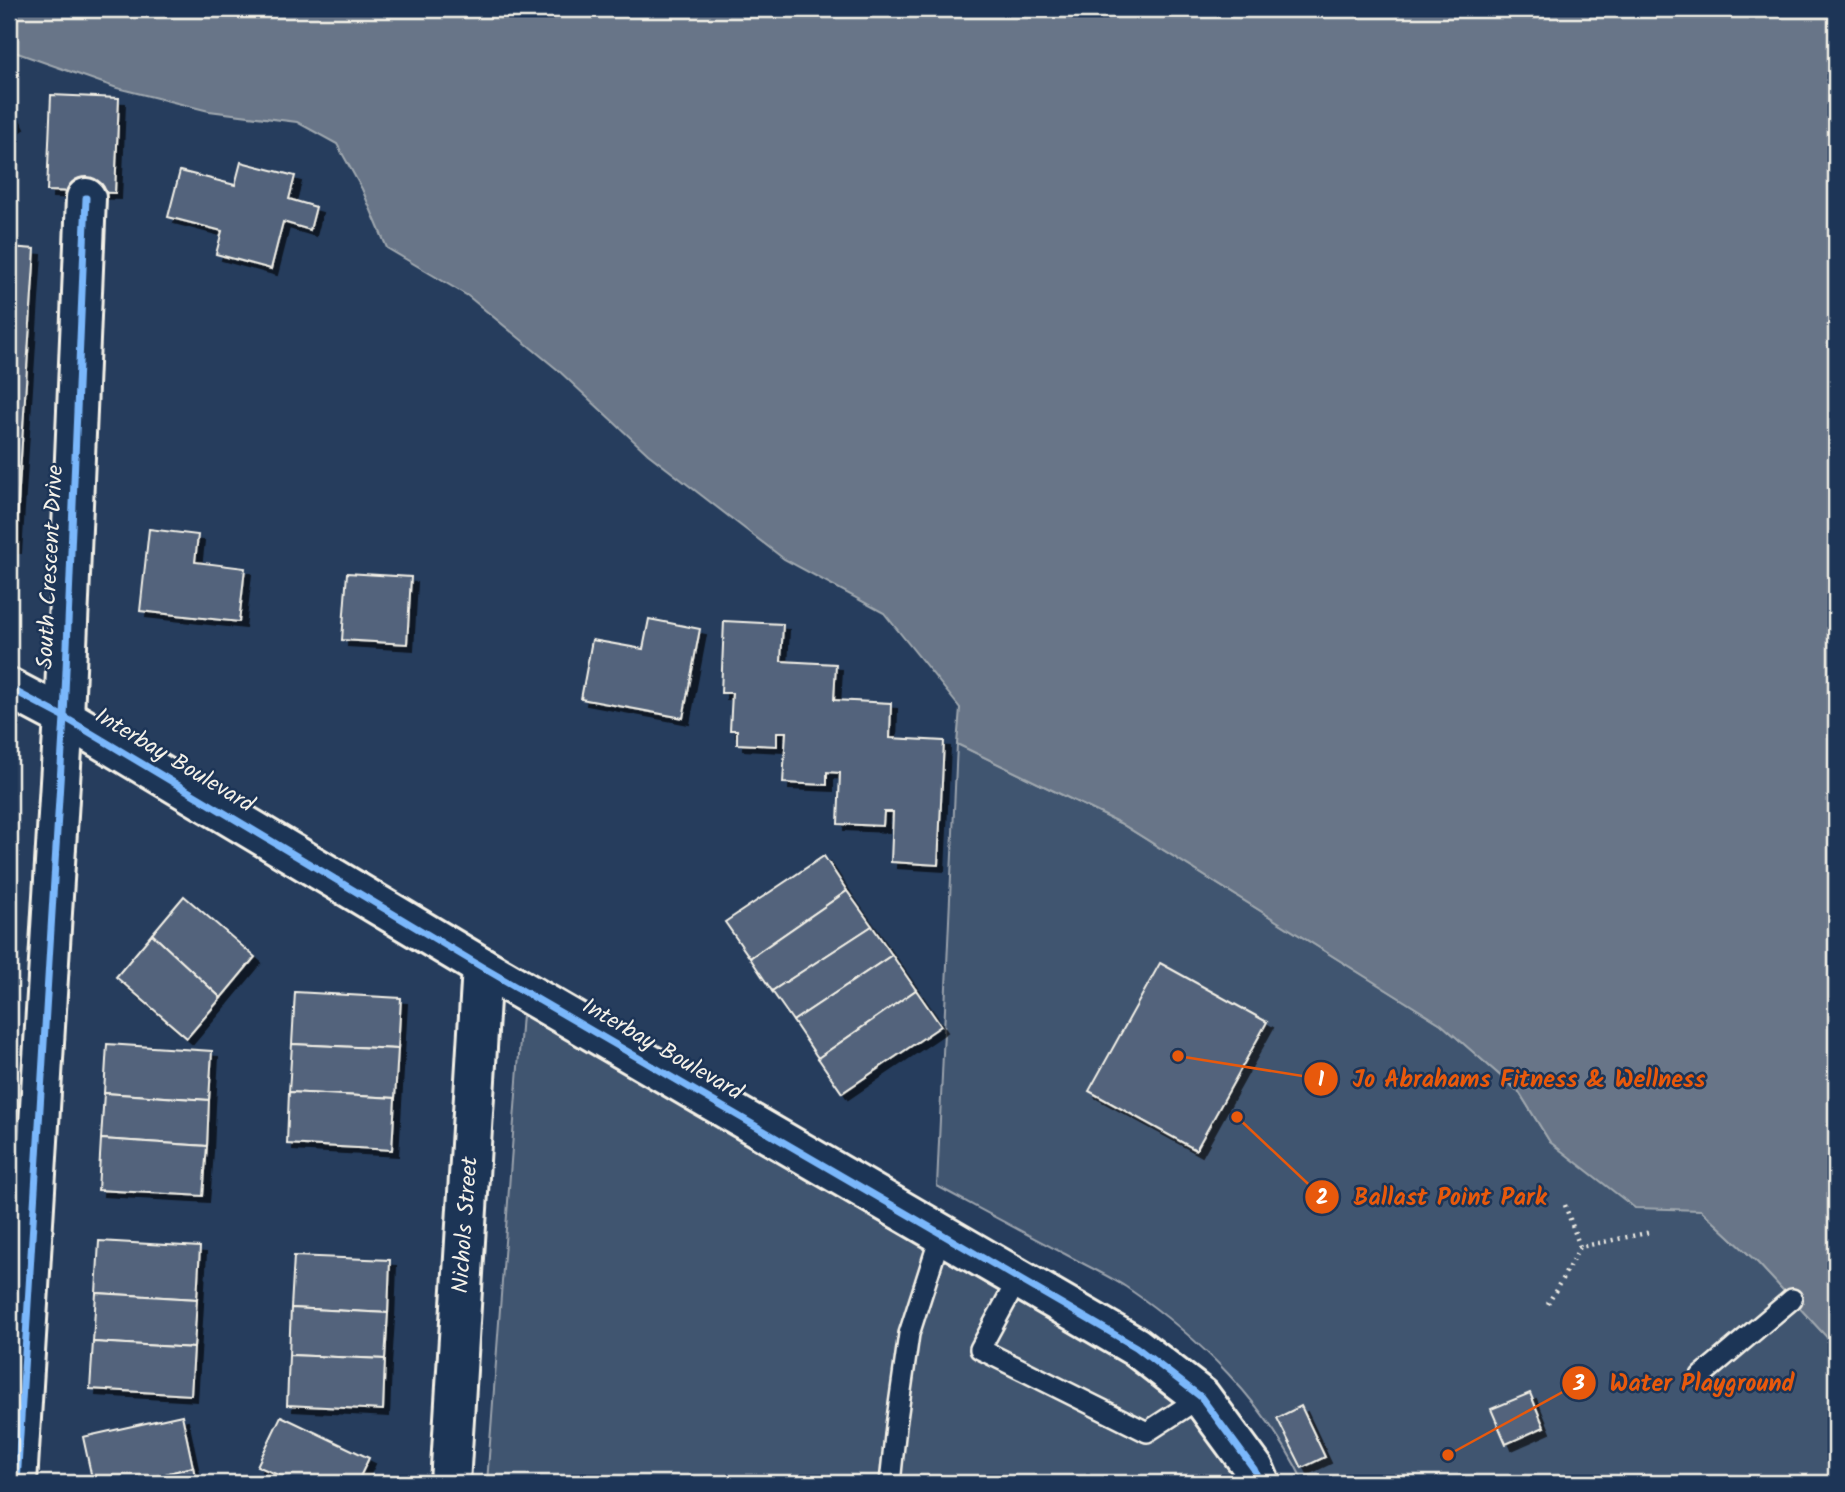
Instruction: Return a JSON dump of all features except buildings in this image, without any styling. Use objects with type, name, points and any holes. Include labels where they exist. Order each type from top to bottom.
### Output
[{"type":"street","name":"South Crescent Drive","points":[[17,1483],[22,1196],[64,717],[86,198]]},
{"type":"street","name":"Interbay Boulevard","points":[[9,688],[64,717],[482,967],[1136,1347],[1201,1397],[1254,1469],[1260,1483]]},
{"type":"street","name":"Nichols Street","points":[[450,1483],[482,967]]},
{"type":"lane","points":[[891,1483],[895,1426],[909,1334],[941,1234]]},
{"type":"lane","points":[[1018,1279],[980,1349],[1147,1432],[1201,1397]]},
{"type":"lane","points":[[1701,1376],[1792,1299]]},
{"type":"path","points":[[1565,1205],[1580,1247]]},
{"type":"path","points":[[1548,1304],[1580,1247],[1651,1231]]},
{"type":"shaded area","points":[[9,9],[1836,9],[1836,1347],[1758,1263],[1701,1210],[1635,1208],[1550,1142],[1519,1092],[1441,1024],[1120,823],[957,744],[960,708],[884,613],[784,559],[648,454],[558,370],[468,296],[387,248],[362,189],[337,144],[297,122],[209,111],[117,88],[9,50]]},
{"type":"shaded area","points":[[957,744],[1120,823],[1441,1024],[1519,1092],[1550,1142],[1701,1210],[1758,1263],[1836,1347],[1836,1483],[1304,1483],[1270,1426],[1250,1399],[1179,1327],[1126,1287],[937,1186]]},
{"type":"shaded area","points":[[522,1014],[1126,1365],[1187,1413],[1239,1483],[487,1483]]},
{"type":"cycle path","points":[[17,1483],[64,717],[86,198]]},
{"type":"cycle path","points":[[9,688],[64,717],[482,967],[1136,1347],[1201,1397],[1254,1469],[1260,1483]]},
{"type":"place","name":"Jo Abrahams Fitness & Wellness","points":[[1178,1056]]},
{"type":"place","name":"Ballast Point Park","points":[[1237,1117]]},
{"type":"place","name":"Water Playground","points":[[1448,1455]]}]
